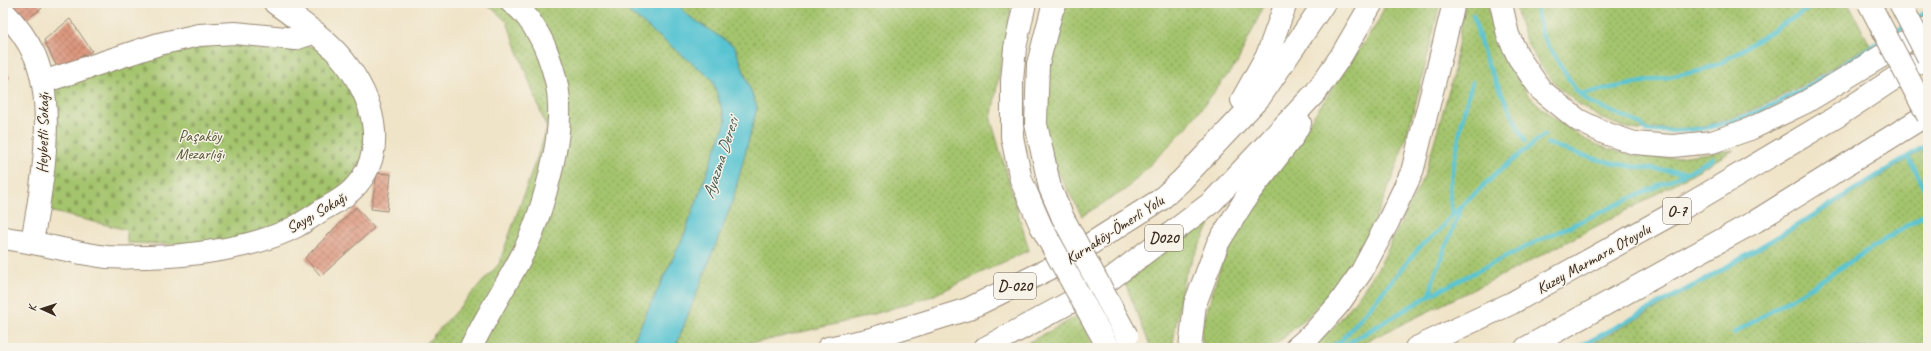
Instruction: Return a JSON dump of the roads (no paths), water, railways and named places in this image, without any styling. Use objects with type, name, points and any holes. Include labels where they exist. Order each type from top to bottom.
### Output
[{"type":"main road","name":"Saygı Sokağı","points":[[3,238],[32,241],[107,257],[147,257],[214,251],[245,244],[295,227],[340,200],[352,191],[368,168],[373,154],[375,138],[374,120],[369,104],[350,68],[335,51],[316,32],[275,3]]},
{"type":"main road","points":[[471,348],[523,254],[537,220],[547,186],[556,145],[559,106],[554,71],[544,43],[531,22],[512,3]]},
{"type":"main road","points":[[1025,3],[1015,48],[1012,81],[1012,137],[1021,180],[1041,226],[1108,348]]},
{"type":"main road","points":[[1056,3],[1052,10],[1038,64],[1036,124],[1050,188],[1063,218],[1130,342]]},
{"type":"main road","points":[[1181,181],[1245,95],[1268,53],[1286,3]]},
{"type":"main road","name":"Kurnaköy-Ömerli Yolu","points":[[828,348],[871,339],[968,309],[1057,266],[1160,200],[1181,181],[1260,96],[1324,3]]},
{"type":"main road","name":"Kurnaköy-Ömerli Yolu","points":[[985,348],[1104,284],[1212,202],[1316,92],[1341,56],[1372,3]]},
{"type":"main road","points":[[1296,348],[1312,334],[1338,305],[1362,271],[1412,172],[1454,3]]},
{"type":"main road","points":[[1501,3],[1511,41],[1519,58],[1541,90],[1578,120],[1605,133],[1634,143],[1673,146],[1712,142],[1750,129],[1806,102],[1928,28]]},
{"type":"main road","points":[[1526,348],[1756,221],[1928,115],[1869,3]]},
{"type":"main road","points":[[1900,3],[1928,56]]},
{"type":"main road","name":"Heybetli Sokağı","points":[[3,11],[22,32],[35,56],[42,82],[45,142],[42,177],[32,241]]},
{"type":"main road","points":[[42,82],[159,44],[199,35],[235,33],[295,39],[316,32]]},
{"type":"main road","name":"Kuzey Marmara Otoyolu","points":[[1416,348],[1512,303],[1683,208],[1836,117],[1928,56]]},
{"type":"main road","points":[[1190,348],[1195,304],[1218,243],[1250,193],[1292,138],[1316,92]]},
{"type":"water","name":"Ayazma Deresi","points":[[622,3],[678,3],[686,14],[735,47],[757,108],[732,203],[675,348],[630,348],[685,233],[726,121],[712,79],[630,13]]},
{"type":"waterway","points":[[1535,3],[1542,35],[1575,89],[1589,102],[1641,124],[1646,131],[1670,131],[1710,127],[1756,113],[1821,79],[1882,40]]},
{"type":"waterway","points":[[1580,94],[1700,71],[1721,63],[1817,3]]},
{"type":"waterway","points":[[1915,19],[1928,11]]},
{"type":"waterway","points":[[1473,15],[1486,61],[1525,141]]},
{"type":"waterway","points":[[1892,34],[1906,25]]},
{"type":"waterway","points":[[1452,215],[1449,187],[1464,112],[1472,82]]},
{"type":"waterway","points":[[1328,348],[1340,342],[1419,248],[1440,230],[1452,215],[1498,172],[1544,135]]},
{"type":"waterway","points":[[1547,143],[1565,150],[1616,164],[1687,172]]},
{"type":"waterway","points":[[1577,348],[1706,279],[1806,220],[1928,144]]},
{"type":"waterway","points":[[1345,345],[1430,295],[1527,246],[1688,172],[1713,158]]},
{"type":"waterway","points":[[1909,158],[1925,189],[1928,200]]},
{"type":"waterway","points":[[1430,295],[1434,277],[1461,208]]},
{"type":"waterway","points":[[1734,333],[1814,285],[1928,212]]},
{"type":"park label","name":"Paşaköy Mezarlığı","points":[[200,144]]}]
